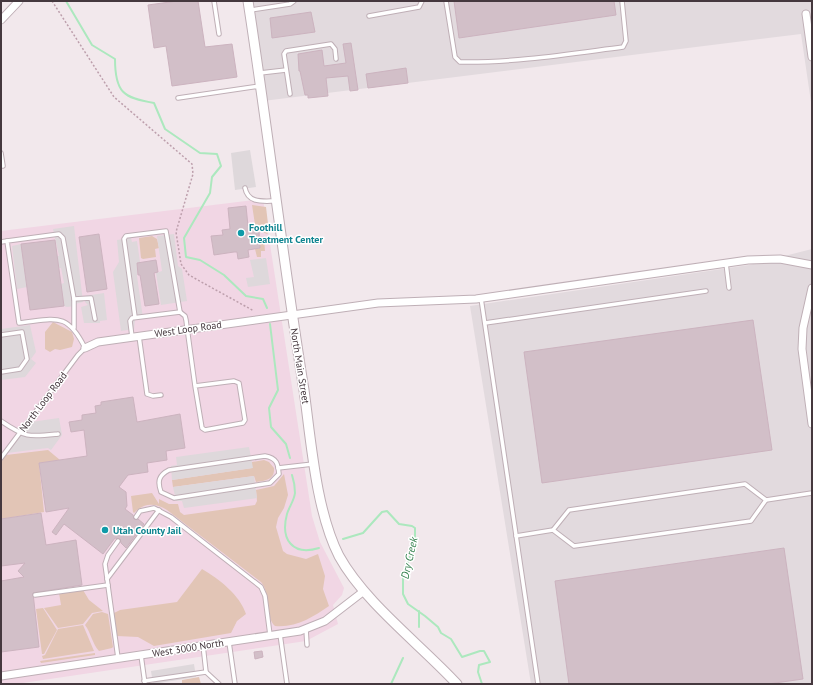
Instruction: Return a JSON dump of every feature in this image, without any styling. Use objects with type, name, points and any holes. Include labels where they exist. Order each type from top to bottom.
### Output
[{"type":"street","points":[[1,20],[19,1]]},
{"type":"street","name":"North Main Street","points":[[249,6],[292,314],[315,464],[326,523],[333,542],[348,570],[364,591],[457,684]]},
{"type":"street","points":[[806,14],[812,57]]},
{"type":"street","name":"West Loop Road","points":[[86,348],[98,342],[292,314],[392,302],[481,298],[726,263],[770,259],[812,266]]},
{"type":"street","points":[[812,288],[803,328],[802,349],[812,424]]},
{"type":"street","name":"West 3000 North","points":[[1,676],[306,629],[332,617],[364,591]]},
{"type":"lane","points":[[214,1],[219,34]]},
{"type":"lane","points":[[249,6],[290,4],[294,1]]},
{"type":"lane","points":[[369,16],[419,7],[422,1]]},
{"type":"lane","points":[[446,1],[453,50],[455,57],[460,62],[541,57],[623,47],[626,41],[622,1]]},
{"type":"lane","points":[[290,94],[284,54],[287,50],[330,44],[334,46],[336,58]]},
{"type":"lane","points":[[259,73],[286,70]]},
{"type":"lane","points":[[178,98],[261,86]]},
{"type":"lane","points":[[1,153],[3,166],[1,166]]},
{"type":"lane","points":[[245,188],[247,195],[254,200],[277,201]]},
{"type":"lane","points":[[135,317],[124,239],[126,236],[166,230],[180,312],[185,316],[195,386],[202,428],[205,430],[243,423],[245,420],[239,382],[234,381],[195,386]]},
{"type":"lane","points":[[1,242],[59,234],[63,238],[74,299],[74,328]]},
{"type":"lane","points":[[1,372],[20,369],[25,365],[27,359],[19,323],[7,241]]},
{"type":"lane","points":[[726,263],[729,288]]},
{"type":"lane","points":[[485,323],[706,291]]},
{"type":"lane","points":[[74,299],[91,298],[95,319]]},
{"type":"lane","points":[[481,298],[538,684]]},
{"type":"lane","points":[[161,395],[153,396],[147,394],[135,337],[130,322],[132,318],[135,317],[180,312]]},
{"type":"lane","points":[[19,323],[56,319],[68,322],[74,328],[86,348]]},
{"type":"lane","points":[[1,335],[22,332]]},
{"type":"lane","name":"North Loop Road","points":[[1,458],[78,355],[86,348]]},
{"type":"lane","points":[[1,421],[19,434],[30,437],[58,434]]},
{"type":"lane","points":[[265,456],[275,460],[278,468],[279,474],[270,483],[174,498],[166,496],[161,492],[159,486],[159,479],[163,473],[169,470],[265,456]]},
{"type":"lane","points":[[278,468],[315,464]]},
{"type":"lane","points":[[516,536],[553,530],[569,510],[745,484],[766,500],[812,494]]},
{"type":"lane","points":[[553,530],[574,546],[582,545],[751,521],[766,500]]},
{"type":"lane","points":[[136,517],[140,511],[154,508],[159,510],[171,517],[261,587],[265,596],[270,635]]},
{"type":"lane","points":[[107,579],[159,510]]},
{"type":"lane","points":[[118,541],[108,554],[105,564],[118,658]]},
{"type":"lane","points":[[35,595],[108,585]]},
{"type":"lane","points":[[306,629],[307,646]]},
{"type":"lane","points":[[280,634],[287,684]]},
{"type":"lane","points":[[229,641],[235,684]]},
{"type":"lane","points":[[202,646],[206,672],[219,684]]},
{"type":"lane","points":[[141,655],[145,682],[206,672]]},
{"type":"path","points":[[52,1],[114,97],[192,164],[193,174],[176,232],[184,267],[196,279],[254,311]]},
{"type":"shaded area","points":[[248,1],[812,1],[812,109],[801,34],[263,101]]},
{"type":"shaded area","points":[[250,150],[256,187],[235,190],[231,153]]},
{"type":"shaded area","points":[[263,199],[312,516],[320,542],[344,588],[342,595],[333,605],[338,624],[306,641],[16,684],[1,684],[1,231]]},
{"type":"shaded area","points":[[252,205],[266,207],[269,232],[267,234],[261,231],[256,231]]},
{"type":"shaded area","points":[[74,226],[83,302],[75,304],[75,306],[67,307],[64,306],[61,284],[64,283],[61,268],[59,268],[57,256],[59,256],[53,229]]},
{"type":"shaded area","points":[[174,234],[178,266],[182,269],[187,301],[161,305],[156,273],[162,271],[157,236]]},
{"type":"shaded area","points":[[152,236],[157,239],[159,248],[155,249],[156,257],[143,259],[141,258],[139,238]]},
{"type":"shaded area","points":[[260,236],[264,238],[265,251],[261,251],[261,257],[257,257],[255,249],[260,248]]},
{"type":"shaded area","points":[[131,238],[132,242],[137,241],[140,262],[137,263],[137,276],[143,318],[135,320],[134,329],[121,331],[113,272],[119,262],[117,240]]},
{"type":"shaded area","points":[[21,244],[27,287],[17,289],[12,246]]},
{"type":"shaded area","points":[[812,249],[812,684],[531,684],[470,306],[749,265]]},
{"type":"shaded area","points":[[266,258],[270,284],[248,287],[246,278],[254,277],[250,260]]},
{"type":"shaded area","points":[[104,293],[107,320],[100,321],[100,323],[84,323],[81,307],[88,305],[85,302],[85,296]]},
{"type":"shaded area","points":[[53,322],[72,332],[74,339],[72,347],[60,350],[55,349],[50,352],[45,349],[45,332]]},
{"type":"shaded area","points":[[30,325],[36,352],[31,359],[36,363],[25,377],[1,380],[1,329]]},
{"type":"shaded area","points":[[59,418],[62,435],[51,450],[48,448],[7,453],[31,422]]},
{"type":"shaded area","points":[[249,447],[253,468],[172,480],[171,466],[177,465],[176,457]]},
{"type":"shaded area","points":[[48,450],[60,460],[39,463],[44,512],[1,519],[1,462],[6,455]]},
{"type":"shaded area","points":[[264,460],[269,462],[274,468],[273,475],[266,480],[256,482],[254,476],[173,487],[172,480],[252,468],[252,462]]},
{"type":"shaded area","points":[[284,474],[288,495],[284,508],[278,518],[276,527],[283,551],[287,554],[306,559],[318,554],[325,576],[323,589],[329,606],[304,621],[290,625],[275,626],[272,622],[266,593],[261,582],[167,510],[159,506],[146,505],[134,513],[133,512],[131,496],[152,493],[159,504],[159,499],[169,504],[178,504],[180,512],[184,515],[255,505],[257,501],[256,490],[274,486]]},
{"type":"shaded area","points":[[254,476],[257,498],[184,508],[182,501],[176,501],[173,487]]},
{"type":"shaded area","points":[[202,569],[228,588],[243,607],[246,614],[237,621],[231,633],[154,646],[138,637],[117,636],[114,613],[120,610],[177,602]]},
{"type":"shaded area","points":[[83,590],[89,600],[103,611],[92,613],[83,624],[58,628],[44,608],[61,605],[59,593]]},
{"type":"shaded area","points":[[43,608],[57,630],[44,654],[42,654],[36,609]]},
{"type":"shaded area","points":[[102,612],[108,614],[113,647],[99,651],[85,625],[93,614]]},
{"type":"shaded area","points":[[83,625],[94,651],[43,659],[42,656],[45,655],[58,629]]},
{"type":"shaded area","points":[[95,653],[95,655],[41,663],[40,661]]},
{"type":"shaded area","points":[[194,664],[196,677],[153,684],[151,671]]},
{"type":"shaded area","points":[[199,677],[201,684],[182,684],[182,680]]},
{"type":"building","points":[[177,1],[198,1],[205,47],[232,44],[237,77],[172,86],[166,46],[154,48],[148,5]]},
{"type":"building","points":[[454,1],[614,1],[616,15],[459,38]]},
{"type":"building","points":[[311,12],[315,32],[272,38],[270,18]]},
{"type":"building","points":[[351,43],[358,90],[350,91],[348,76],[326,78],[328,96],[308,98],[308,95],[305,95],[299,71],[298,54],[322,50],[324,66],[346,63],[343,44]]},
{"type":"building","points":[[406,68],[408,83],[368,88],[366,74]]},
{"type":"building","name":"Foothill Treatment Center","points":[[246,206],[248,226],[254,226],[254,231],[259,231],[260,248],[248,250],[249,257],[238,259],[237,252],[214,255],[211,236],[223,235],[222,230],[230,229],[228,208]]},
{"type":"building","points":[[99,234],[107,289],[87,292],[79,237]]},
{"type":"building","points":[[55,240],[64,306],[30,310],[21,244]]},
{"type":"building","points":[[156,260],[158,272],[154,273],[159,304],[145,306],[140,275],[138,275],[137,263]]},
{"type":"building","points":[[753,320],[772,450],[542,483],[524,352]]},
{"type":"building","name":"Utah County Jail","points":[[133,397],[137,422],[180,414],[185,448],[166,451],[167,460],[147,463],[148,472],[128,475],[119,487],[126,492],[127,506],[125,509],[133,515],[134,519],[138,519],[144,524],[126,548],[121,543],[120,539],[115,538],[103,554],[64,524],[56,535],[52,532],[69,508],[46,512],[39,463],[87,456],[84,430],[71,432],[69,422],[82,420],[82,415],[96,413],[95,406],[101,405],[101,402]]},
{"type":"building","points":[[41,513],[46,545],[76,540],[82,585],[33,593],[39,647],[1,652],[1,581],[24,577],[18,571],[25,563],[1,566],[1,519]]},
{"type":"building","points":[[784,548],[803,679],[768,684],[569,684],[555,581]]},
{"type":"building","points":[[262,651],[263,657],[255,659],[254,652]]},
{"type":"waterway","name":"Dry Creek","points":[[66,1],[92,45],[115,59],[117,79],[123,92],[135,99],[154,103],[165,129],[200,153],[217,154],[221,166],[212,177],[210,193],[184,238],[186,257],[200,260],[224,275],[246,296],[263,299],[267,308]]},
{"type":"waterway","name":"Dry Creek","points":[[270,324],[278,390],[269,408],[271,427],[286,444],[290,458]]},
{"type":"waterway","name":"Dry Creek","points":[[292,475],[295,493],[285,523],[287,538],[291,544],[302,550],[319,548]]},
{"type":"waterway","name":"Dry Creek","points":[[343,539],[363,533],[382,512],[387,511],[399,524],[412,526],[415,528],[415,541],[403,578],[403,594],[408,604],[438,627],[441,633],[451,639],[462,657],[484,651],[490,662],[479,665],[478,672],[482,684]]},
{"type":"waterway","points":[[419,611],[419,627]]},
{"type":"waterway","points":[[391,684],[403,658]]},
{"type":"place","name":"Foothill Treatment Center","points":[[241,233]]},
{"type":"place","name":"Utah County Jail","points":[[105,530]]}]
